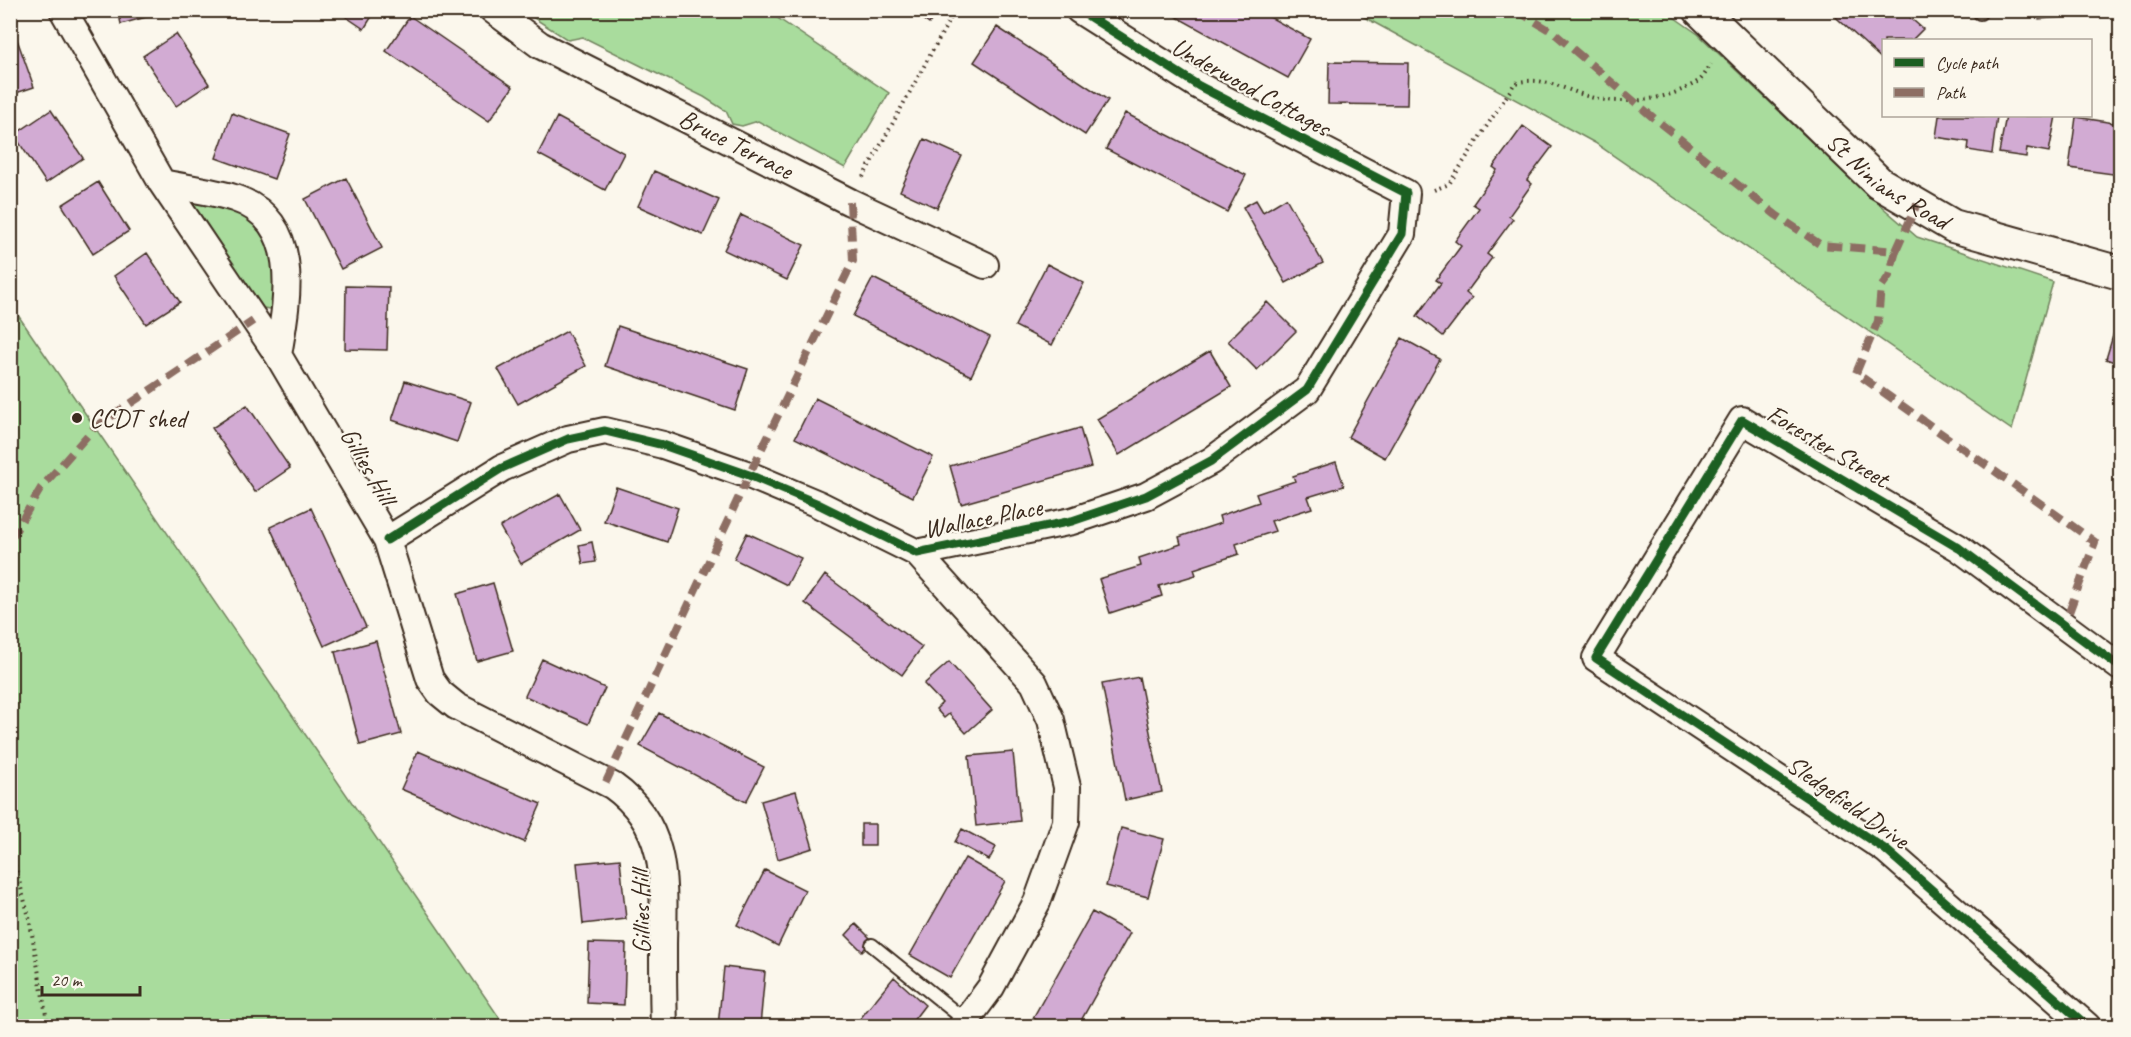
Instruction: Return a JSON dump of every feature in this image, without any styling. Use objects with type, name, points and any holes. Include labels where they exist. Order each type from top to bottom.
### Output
[{"type":"street","name":"Gillies Hill","points":[[63,10],[162,183],[278,355],[387,540],[430,679],[440,693],[456,706],[606,782],[629,797],[647,824],[659,847],[664,874],[664,1026]]},
{"type":"street","name":"Bruce Terrace","points":[[493,10],[540,45],[850,202],[985,265]]},
{"type":"street","name":"Underwood Cottages","points":[[1079,10],[1199,86],[1406,193]]},
{"type":"street","name":"St Ninians Road","points":[[1700,10],[1879,183],[1953,226],[2121,273]]},
{"type":"street","points":[[162,183],[236,199],[262,214],[280,240],[287,266],[289,293],[278,355]]},
{"type":"street","name":"Wallace Place","points":[[387,540],[502,468],[567,439],[605,431],[663,445],[749,475],[818,504],[917,553],[1072,521],[1146,496],[1211,461],[1307,390],[1402,234],[1406,193]]},
{"type":"street","name":"Forester Street","points":[[1596,658],[1742,420],[1959,548],[2121,668]]},
{"type":"street","points":[[917,553],[1034,683],[1051,720],[1067,787],[1066,822],[1037,902],[991,987],[964,1024]]},
{"type":"street","name":"Sledgefield Drive","points":[[1596,658],[1886,850],[2087,1026]]},
{"type":"lane","points":[[872,945],[964,1024]]},
{"type":"path","points":[[850,202],[955,10]]},
{"type":"path","points":[[1406,193],[1426,193],[1449,184],[1515,83],[1530,79],[1548,81],[1595,98],[1634,100],[1669,96],[1699,81],[1728,38]]},
{"type":"path","points":[[10,848],[29,917],[48,1026]]},
{"type":"green space","points":[[523,11],[767,11],[889,93],[845,168],[758,121],[742,126],[732,124],[726,111],[704,97],[583,37],[568,40]]},
{"type":"green space","points":[[1353,11],[1665,11],[1698,34],[1858,186],[1917,237],[2053,282],[2012,430],[1595,143]]},
{"type":"green space","points":[[197,200],[239,211],[251,219],[266,239],[275,275],[276,302],[270,309],[263,308],[191,203]]},
{"type":"green space","points":[[11,305],[505,1026],[11,1026]]},
{"type":"building","points":[[118,10],[163,10],[164,12],[121,24]]},
{"type":"building","points":[[336,10],[376,10],[364,29]]},
{"type":"building","points":[[910,10],[938,10],[929,24]]},
{"type":"building","points":[[1175,10],[1257,10],[1310,39],[1288,78],[1173,15]]},
{"type":"building","points":[[1828,10],[1910,10],[1906,14],[1923,29],[1913,39],[1882,39],[1882,59]]},
{"type":"building","points":[[2038,10],[2078,10],[2078,16],[2039,19]]},
{"type":"building","points":[[410,16],[513,87],[489,121],[386,51]]},
{"type":"building","points":[[997,27],[1108,100],[1085,135],[974,62]]},
{"type":"building","points":[[14,31],[34,87],[10,95],[10,32]]},
{"type":"building","points":[[176,34],[209,84],[176,106],[143,56]]},
{"type":"building","points":[[1329,62],[1408,63],[1407,105],[1328,104]]},
{"type":"building","points":[[51,110],[83,158],[46,183],[14,135]]},
{"type":"building","points":[[232,113],[290,134],[274,179],[216,158]]},
{"type":"building","points":[[1125,113],[1246,175],[1227,212],[1106,149]]},
{"type":"building","points":[[557,117],[624,153],[605,190],[538,154]]},
{"type":"building","points":[[1939,117],[1997,117],[1992,154],[1968,150],[1969,142],[1936,137]]},
{"type":"building","points":[[2006,117],[2056,117],[2049,152],[2027,148],[2026,157],[1999,153]]},
{"type":"building","points":[[2076,117],[2120,124],[2120,175],[2069,168]]},
{"type":"building","points":[[1523,126],[1552,147],[1527,180],[1532,184],[1509,216],[1513,219],[1487,254],[1492,258],[1466,293],[1472,298],[1443,336],[1417,316],[1441,283],[1436,280],[1461,246],[1455,241],[1479,208],[1473,204],[1497,170],[1493,167]]},
{"type":"building","points":[[924,139],[962,156],[937,208],[900,191]]},
{"type":"building","points":[[654,171],[719,200],[703,235],[638,206]]},
{"type":"building","points":[[346,178],[382,248],[341,269],[305,199]]},
{"type":"building","points":[[98,182],[129,231],[93,254],[62,205]]},
{"type":"building","points":[[1286,198],[1323,263],[1286,283],[1243,207],[1256,200],[1263,212]]},
{"type":"building","points":[[741,215],[804,245],[787,280],[724,250]]},
{"type":"building","points":[[147,253],[180,302],[146,324],[114,276]]},
{"type":"building","points":[[1047,264],[1084,283],[1052,345],[1015,326]]},
{"type":"building","points":[[873,278],[990,337],[971,376],[853,316]]},
{"type":"building","points":[[346,286],[389,287],[387,350],[345,349]]},
{"type":"building","points":[[1267,302],[1296,331],[1257,370],[1228,341]]},
{"type":"building","points":[[618,326],[748,369],[735,410],[605,366]]},
{"type":"building","points":[[2115,329],[2120,331],[2120,364],[2106,359]]},
{"type":"building","points":[[567,331],[586,366],[518,404],[498,369]]},
{"type":"building","points":[[1402,338],[1440,359],[1385,458],[1348,437]]},
{"type":"building","points":[[1210,351],[1231,387],[1119,455],[1097,419]]},
{"type":"building","points":[[405,381],[471,402],[457,442],[392,420]]},
{"type":"building","points":[[815,398],[933,457],[913,497],[795,438]]},
{"type":"building","points":[[247,405],[290,468],[255,492],[212,428]]},
{"type":"building","points":[[1080,428],[1091,467],[961,504],[950,466]]},
{"type":"building","points":[[1336,462],[1344,486],[1308,497],[1312,508],[1271,521],[1275,531],[1236,544],[1239,554],[1194,569],[1196,575],[1159,586],[1162,596],[1110,613],[1099,579],[1141,566],[1139,558],[1181,544],[1179,537],[1221,523],[1219,516],[1259,502],[1256,494],[1295,481],[1293,476]]},
{"type":"building","points":[[616,487],[678,508],[667,542],[604,521]]},
{"type":"building","points":[[560,494],[580,530],[521,564],[500,527]]},
{"type":"building","points":[[311,508],[366,627],[324,646],[270,527]]},
{"type":"building","points":[[747,533],[801,558],[787,585],[734,559]]},
{"type":"building","points":[[592,542],[596,562],[583,564],[579,545]]},
{"type":"building","points":[[825,575],[922,647],[902,675],[805,603]]},
{"type":"building","points":[[493,583],[513,651],[477,661],[457,594]]},
{"type":"building","points":[[376,641],[401,734],[360,745],[335,652]]},
{"type":"building","points":[[542,659],[605,688],[588,724],[525,696]]},
{"type":"building","points":[[949,662],[992,710],[966,733],[949,714],[944,718],[936,709],[942,703],[924,684]]},
{"type":"building","points":[[1139,677],[1162,792],[1125,800],[1102,684]]},
{"type":"building","points":[[659,713],[764,767],[746,802],[640,746]]},
{"type":"building","points":[[418,751],[541,804],[524,842],[401,789]]},
{"type":"building","points":[[1013,752],[1020,821],[976,826],[969,756]]},
{"type":"building","points":[[796,791],[813,848],[778,859],[761,801]]},
{"type":"building","points":[[861,824],[875,824],[875,846],[861,846]]},
{"type":"building","points":[[1121,828],[1164,839],[1148,897],[1106,886]]},
{"type":"building","points":[[962,829],[996,847],[989,860],[955,842]]},
{"type":"building","points":[[965,858],[1005,881],[950,978],[910,955]]},
{"type":"building","points":[[620,859],[626,919],[583,924],[577,863]]},
{"type":"building","points":[[765,870],[805,890],[778,946],[737,925]]},
{"type":"building","points":[[1092,912],[1130,933],[1078,1026],[1048,1026],[1033,1018]]},
{"type":"building","points":[[856,924],[873,941],[862,951],[846,935]]},
{"type":"building","points":[[589,943],[626,944],[624,1005],[587,1003]]},
{"type":"building","points":[[724,967],[765,972],[760,1026],[718,1026]]},
{"type":"building","points":[[894,977],[925,1005],[909,1026],[855,1025]]},
{"type":"marked path","points":[[1516,10],[1554,33],[1656,120],[1776,215],[1821,245],[1896,251],[1917,204]]},
{"type":"marked path","points":[[606,782],[749,475],[853,261],[850,202]]},
{"type":"marked path","points":[[1896,251],[1889,276],[1881,287],[1878,321],[1856,373],[2095,542],[2064,626]]},
{"type":"marked path","points":[[10,540],[41,488],[94,428],[253,321]]},
{"type":"cycle path","points":[[387,540],[502,468],[568,439],[605,431],[663,445],[749,475],[818,504],[917,553],[1072,521],[1146,496],[1211,461],[1307,390],[1402,234],[1406,193],[1199,86],[1079,10]]},
{"type":"cycle path","points":[[2087,1026],[1886,850],[1596,658],[1742,420],[1959,548],[2120,667]]},
{"type":"place","name":"CCDT shed","points":[[77,418]]}]
